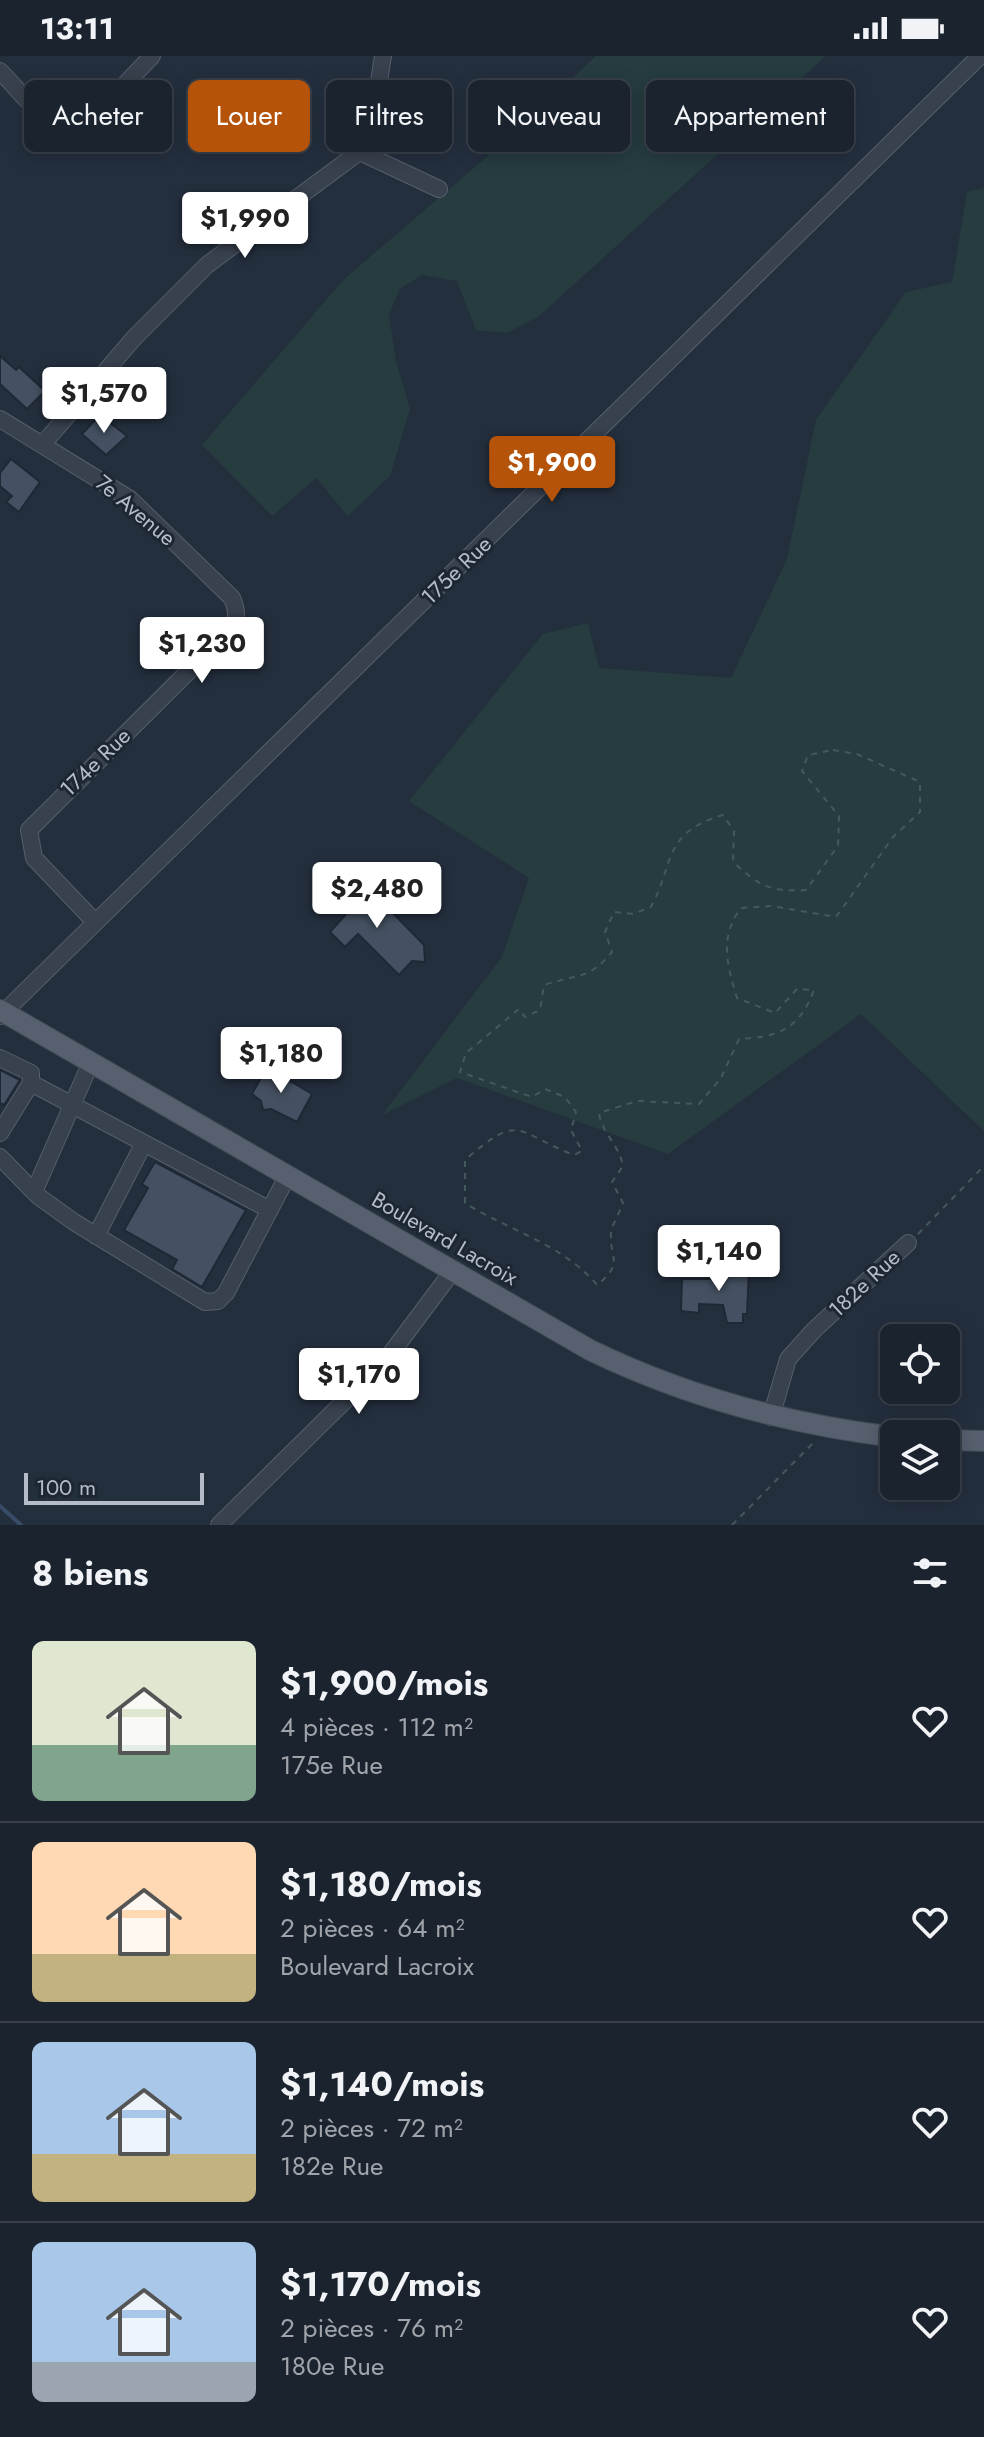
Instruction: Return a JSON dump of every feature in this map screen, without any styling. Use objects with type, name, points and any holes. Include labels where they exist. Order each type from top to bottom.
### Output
[{"type":"main road","name":"Boulevard Lacroix","points":[[1,1013],[454,1269],[578,1343],[638,1373],[771,1417],[880,1435]]},
{"type":"main road","points":[[960,1440],[984,1441]]},
{"type":"street","points":[[0,71],[59,127],[74,130],[87,124],[152,56]]},
{"type":"street","points":[[379,80],[383,56]]},
{"type":"street","name":"175e Rue","points":[[1,1013],[980,56]]},
{"type":"street","points":[[43,444],[134,338],[207,265],[343,166],[357,152]]},
{"type":"street","points":[[360,152],[439,189]]},
{"type":"street","name":"7e Avenue","points":[[0,419],[130,499],[156,522],[232,598],[237,618],[231,629]]},
{"type":"street","name":"174e Rue","points":[[95,922],[34,858],[29,830],[231,629]]},
{"type":"street","points":[[0,1058],[31,1073],[31,1083],[0,1133]]},
{"type":"street","points":[[34,1192],[91,1062]]},
{"type":"street","points":[[31,1083],[270,1210]]},
{"type":"street","points":[[96,1236],[144,1143]]},
{"type":"street","points":[[0,1157],[34,1192],[96,1236],[205,1302],[218,1301],[226,1293],[288,1175]]},
{"type":"street","name":"182e Rue","points":[[771,1417],[788,1359],[814,1330],[908,1243]]},
{"type":"street","points":[[219,1525],[386,1360],[454,1269]]},
{"type":"path","points":[[833,750],[857,754],[920,782],[920,812],[893,837],[836,917],[771,906],[741,908],[728,926],[728,966],[737,998],[775,1013],[797,989],[814,990],[806,1010],[773,1037],[739,1039],[721,1078],[699,1104],[637,1101],[599,1113],[601,1128],[620,1150],[623,1166],[612,1182],[623,1203],[611,1233],[616,1254],[609,1276],[597,1285],[560,1252],[502,1226],[465,1203],[465,1160],[498,1132],[529,1130],[553,1147],[574,1155],[582,1151],[571,1130],[576,1112],[565,1097],[545,1089],[532,1097],[460,1072],[466,1053],[519,1009],[525,1017],[540,1010],[544,985],[579,979],[599,969],[612,952],[605,932],[614,912],[633,914],[651,907],[663,884],[668,856],[681,838],[703,821],[723,815],[734,831],[733,862],[760,886],[780,891],[806,890],[838,846],[839,816],[802,771],[808,755],[833,750]]},
{"type":"path","name":"182e Rue","points":[[908,1243],[984,1166]]},
{"type":"path","points":[[732,1525],[828,1428]]},
{"type":"green space","points":[[596,56],[826,56],[800,80],[646,80],[646,152],[720,152],[539,316],[507,333],[476,330],[457,281],[422,275],[400,289],[389,314],[396,361],[410,409],[390,476],[348,516],[316,478],[272,516],[202,445],[343,280],[492,152],[630,152],[630,80],[571,80]]},
{"type":"green space","points":[[984,188],[984,1131],[861,1014],[668,1154],[457,1078],[382,1115],[502,957],[529,878],[409,801],[543,634],[588,623],[599,668],[731,678],[787,559],[816,420],[906,292],[952,282],[967,192]]},
{"type":"building","points":[[0,356],[16,370],[19,367],[45,391],[27,409],[0,384]]},
{"type":"building","points":[[100,415],[127,436],[106,455],[82,434]]},
{"type":"building","points":[[11,459],[40,482],[19,512],[6,502],[12,496],[0,486],[0,473]]},
{"type":"building","points":[[347,881],[381,913],[388,908],[424,945],[425,962],[412,961],[399,975],[358,934],[345,947],[330,932],[348,912],[331,895]]},
{"type":"building","points":[[267,1067],[312,1094],[297,1122],[271,1109],[263,1110],[261,1101],[252,1094]]},
{"type":"building","points":[[0,1070],[20,1080],[4,1105],[0,1103]]},
{"type":"building","points":[[155,1162],[246,1210],[202,1287],[172,1269],[177,1260],[124,1230],[148,1188],[142,1184]]},
{"type":"building","points":[[713,1266],[749,1268],[747,1314],[743,1314],[743,1323],[727,1323],[723,1305],[699,1304],[699,1313],[681,1311],[682,1279],[713,1279]]},
{"type":"waterway","points":[[0,1506],[21,1525]]}]
